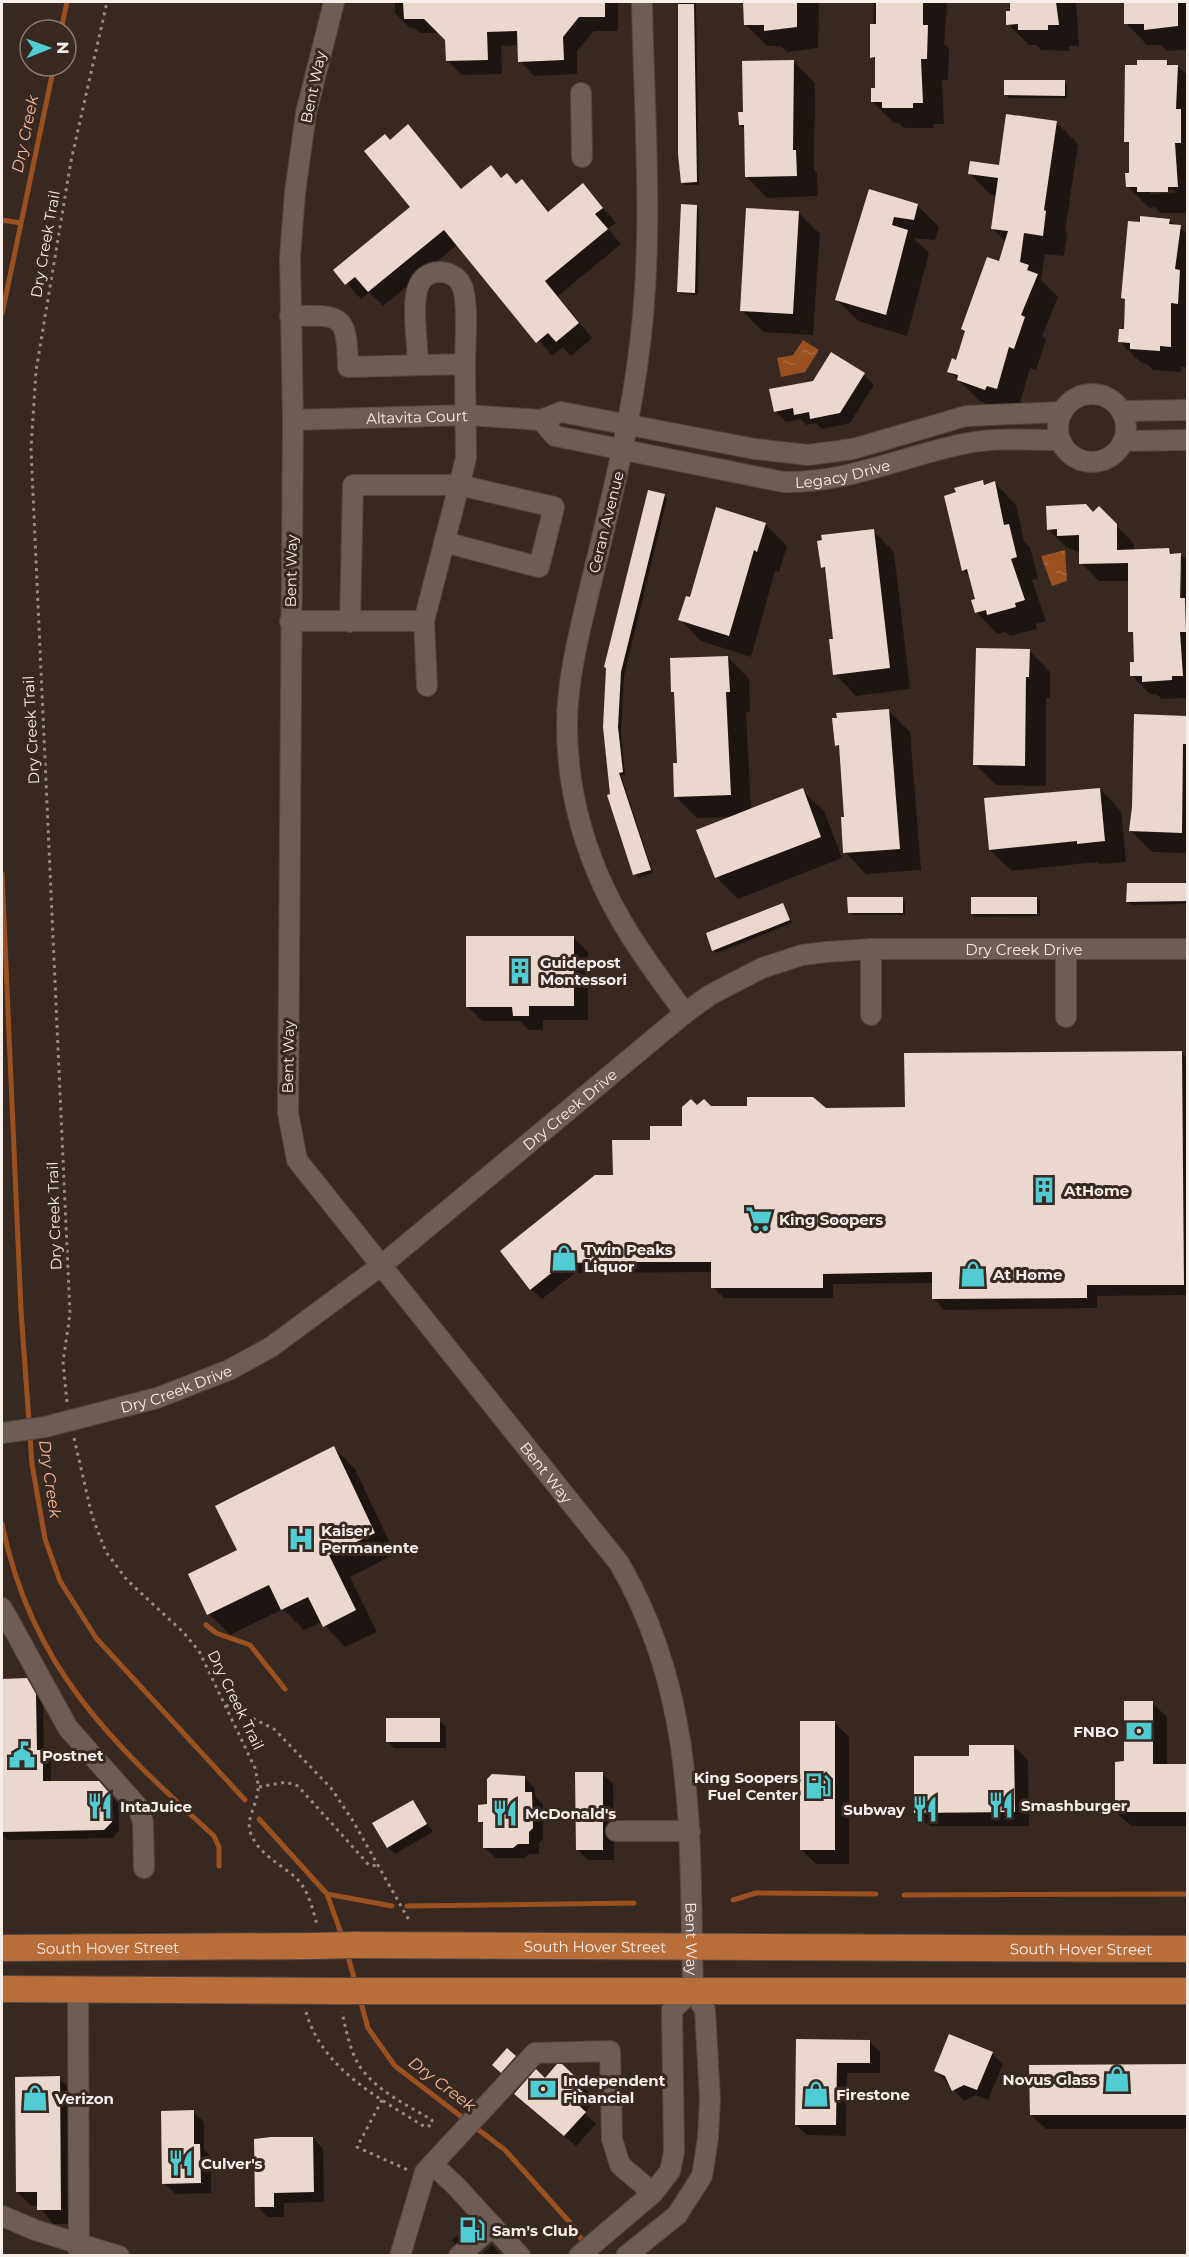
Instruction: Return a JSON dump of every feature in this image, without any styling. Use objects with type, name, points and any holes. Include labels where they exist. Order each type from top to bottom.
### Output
[{"type":"main road","name":"South Hover Street","points":[[2,1948],[316,1937],[355,1945],[692,1949],[1188,1949]]},
{"type":"main road","points":[[2,1989],[78,1988],[335,1997],[369,1991],[1188,1991]]},
{"type":"street","name":"Bent Way","points":[[334,2],[317,63],[300,153],[290,257],[292,420],[288,1113],[297,1160],[334,1210],[382,1265],[607,1546],[637,1595],[656,1638],[670,1688],[687,1788],[693,1990],[705,2010],[710,2099],[708,2138],[702,2175],[677,2215],[628,2253]]},
{"type":"street","name":"Ceran Avenue","points":[[642,2],[646,230],[641,342],[623,451],[571,672],[567,725],[569,761],[579,820],[604,888],[645,960],[686,1013]]},
{"type":"street","points":[[581,93],[582,157]]},
{"type":"street","points":[[418,365],[416,292],[422,279],[438,272],[452,275],[463,287],[466,458],[424,621],[427,686]]},
{"type":"street","points":[[290,316],[331,316],[342,323],[347,336],[348,367],[465,364]]},
{"type":"street","points":[[1091,394],[1109,398],[1122,411],[1126,429],[1124,441],[1112,456],[1091,462],[1070,454],[1060,440],[1058,423],[1062,412],[1074,399],[1091,394]]},
{"type":"street","points":[[1122,411],[1188,410]]},
{"type":"street","name":"Altavita Court","points":[[292,420],[467,415],[541,420],[561,412],[628,425]]},
{"type":"street","name":"Legacy Drive","points":[[628,425],[755,449],[808,454],[853,449],[966,416],[1062,412]]},
{"type":"street","points":[[541,420],[555,436],[623,451]]},
{"type":"street","name":"Legacy Drive","points":[[623,451],[783,482],[806,482],[851,476],[972,442],[1060,440]]},
{"type":"street","points":[[1124,441],[1188,440]]},
{"type":"street","points":[[350,622],[353,485],[459,485],[554,507],[539,567],[444,542]]},
{"type":"street","points":[[290,621],[424,621]]},
{"type":"street","name":"Dry Creek Drive","points":[[9,1433],[45,1427],[157,1398],[251,1359],[382,1265],[686,1013],[738,979],[780,961],[826,951],[871,949],[1188,949]]},
{"type":"street","points":[[871,949],[871,1015]]},
{"type":"street","points":[[1066,949],[1066,1017]]},
{"type":"street","points":[[2,1609],[68,1728],[138,1807],[143,1822],[144,1868]]},
{"type":"street","points":[[616,1831],[690,1831]]},
{"type":"street","points":[[78,1988],[79,2249]]},
{"type":"street","name":"Bent Way","points":[[579,2256],[653,2193],[670,2171],[674,2152],[672,2010],[693,1990]]},
{"type":"street","points":[[400,2256],[425,2172],[535,2053],[610,2051],[612,2139],[620,2165],[653,2193]]},
{"type":"street","points":[[432,2164],[520,2256]]},
{"type":"street","points":[[2,2216],[79,2249],[119,2256]]},
{"type":"street","points":[[459,2256],[493,2226]]},
{"type":"path","name":"Dry Creek Trail","points":[[106,2],[74,145],[39,352],[32,437],[70,1314],[63,1362],[70,1421],[92,1516],[106,1552],[127,1580],[193,1643],[226,1705],[255,1768],[258,1787],[256,1802],[249,1819],[250,1835],[263,1853],[298,1879],[308,1897],[316,1937]]},
{"type":"path","name":"Dry Creek Trail","points":[[226,1705],[274,1729],[331,1788],[410,1923]]},
{"type":"path","name":"Dry Creek Trail","points":[[258,1787],[286,1782],[298,1786],[369,1865],[378,1866]]},
{"type":"path","points":[[304,2005],[312,2033],[353,2082],[425,2127],[432,2125],[432,2120],[381,2089],[366,2072],[354,2056],[335,1997]]},
{"type":"path","points":[[382,2100],[357,2147],[408,2170],[405,2181]]},
{"type":"water","points":[[803,340],[819,350],[805,372],[781,377],[777,358],[793,355]]},
{"type":"water","points":[[1065,550],[1067,581],[1052,586],[1041,556]]},
{"type":"building","points":[[403,2],[605,2],[605,17],[579,17],[563,37],[564,60],[518,62],[517,31],[487,32],[488,60],[446,61],[445,40],[424,19],[404,19]]},
{"type":"building","points":[[743,2],[797,2],[797,27],[764,31],[764,25],[744,25]]},
{"type":"building","points":[[876,2],[923,2],[923,25],[928,25],[927,59],[921,59],[923,103],[913,103],[913,108],[882,108],[882,102],[871,102],[871,88],[875,88],[875,57],[870,58],[870,24],[876,24]]},
{"type":"building","points":[[1010,2],[1056,2],[1059,25],[1048,25],[1048,30],[1018,30],[1018,24],[1006,25],[1006,11],[1010,11]]},
{"type":"building","points":[[1124,2],[1178,2],[1178,26],[1144,30],[1144,24],[1124,24]]},
{"type":"building","points":[[678,4],[694,4],[697,182],[681,183],[678,154]]},
{"type":"building","points":[[794,60],[793,150],[796,150],[797,176],[745,177],[744,125],[739,125],[738,112],[743,112],[742,61]]},
{"type":"building","points":[[1137,60],[1167,60],[1167,65],[1178,65],[1176,109],[1181,109],[1181,143],[1175,143],[1178,187],[1168,187],[1168,192],[1137,192],[1137,187],[1126,187],[1125,173],[1129,173],[1129,142],[1124,142],[1125,65],[1137,65]]},
{"type":"building","points":[[1004,80],[1065,80],[1065,96],[1004,95]]},
{"type":"building","points":[[1006,114],[1057,121],[1044,210],[1046,211],[1043,236],[1024,233],[1020,262],[1029,265],[1027,270],[1038,274],[1021,315],[1025,317],[1014,349],[1009,347],[997,389],[987,386],[985,390],[957,380],[958,375],[947,372],[952,358],[956,360],[965,331],[961,329],[987,257],[999,261],[1008,231],[991,229],[998,178],[968,174],[970,161],[999,165]]},
{"type":"building","points":[[408,124],[461,189],[491,165],[501,178],[507,173],[516,184],[522,179],[548,212],[583,183],[603,208],[595,214],[608,229],[545,281],[579,323],[556,342],[548,333],[536,343],[444,230],[368,292],[355,277],[345,285],[333,270],[410,207],[364,151],[385,134],[390,140]]},
{"type":"building","points":[[869,189],[918,204],[914,220],[894,217],[892,225],[908,230],[886,315],[835,300]]},
{"type":"building","points":[[681,204],[697,205],[695,293],[677,292]]},
{"type":"building","points":[[746,208],[799,211],[793,314],[740,311]]},
{"type":"building","points":[[1140,216],[1170,219],[1169,224],[1181,225],[1175,269],[1180,270],[1178,304],[1171,303],[1171,347],[1160,346],[1160,351],[1130,349],[1130,343],[1118,342],[1119,329],[1124,329],[1125,299],[1121,298],[1128,221],[1140,222]]},
{"type":"building","points":[[831,352],[865,373],[840,413],[810,419],[809,412],[794,415],[793,408],[774,412],[769,389],[813,381]]},
{"type":"building","points":[[983,480],[984,485],[995,481],[1004,525],[1009,524],[1017,557],[1011,559],[1025,600],[1015,603],[1016,607],[987,615],[986,610],[975,613],[971,600],[975,599],[967,569],[962,571],[944,496],[956,492],[954,488]]},
{"type":"building","points":[[648,490],[665,494],[621,672],[618,727],[623,772],[619,773],[651,870],[633,875],[607,795],[610,794],[603,727],[606,668],[604,667]]},
{"type":"building","points":[[1086,504],[1093,512],[1099,506],[1117,524],[1117,550],[1169,548],[1170,554],[1181,553],[1180,598],[1185,598],[1186,632],[1180,632],[1183,676],[1172,676],[1172,680],[1142,682],[1142,676],[1130,676],[1130,662],[1134,662],[1133,632],[1128,632],[1128,563],[1079,564],[1079,535],[1057,536],[1057,529],[1047,530],[1046,506]]},
{"type":"building","points":[[716,507],[766,523],[757,552],[754,550],[729,636],[678,620],[686,596],[690,597]]},
{"type":"building","points":[[874,529],[890,668],[833,675],[829,639],[833,639],[825,567],[821,568],[817,541],[822,540],[821,535]]},
{"type":"building","points":[[976,648],[1030,649],[1029,677],[1026,677],[1025,766],[973,765]]},
{"type":"building","points":[[728,656],[730,692],[726,692],[731,795],[674,797],[673,763],[677,763],[670,658]]},
{"type":"building","points":[[889,709],[900,849],[843,853],[841,817],[844,817],[839,745],[835,746],[832,718],[837,718],[836,713]]},
{"type":"building","points":[[1134,714],[1187,716],[1186,744],[1183,744],[1182,833],[1129,831],[1132,807]]},
{"type":"building","points":[[803,788],[821,837],[715,878],[696,830]]},
{"type":"building","points":[[1100,788],[1105,841],[1077,844],[1077,841],[989,850],[984,798]]},
{"type":"building","points":[[1127,883],[1188,883],[1188,901],[1126,902]]},
{"type":"building","points":[[847,897],[903,897],[903,913],[848,913]]},
{"type":"building","points":[[971,897],[1037,897],[1037,914],[971,914]]},
{"type":"building","points":[[783,903],[790,920],[712,951],[706,933]]},
{"type":"building","name":"Guidepost Montessori","points":[[466,936],[574,936],[574,1006],[529,1006],[529,1016],[513,1016],[512,1007],[466,1007]]},
{"type":"building","points":[[1182,1051],[1184,1285],[1087,1285],[1087,1298],[932,1299],[932,1272],[823,1274],[823,1288],[711,1288],[711,1262],[613,1262],[564,1263],[530,1290],[500,1251],[595,1175],[613,1175],[612,1140],[650,1140],[650,1126],[682,1126],[682,1107],[691,1099],[697,1105],[704,1099],[711,1106],[747,1106],[747,1097],[813,1097],[826,1108],[905,1107],[904,1053]]},
{"type":"building","name":"Kaiser Permanente","points":[[334,1446],[375,1533],[329,1555],[356,1610],[323,1627],[308,1597],[281,1610],[269,1585],[207,1615],[188,1574],[237,1550],[215,1506]]},
{"type":"building","points":[[27,1678],[36,1694],[37,1750],[43,1750],[43,1781],[99,1781],[111,1795],[112,1822],[104,1830],[2,1832],[2,1679]]},
{"type":"building","name":"FNBO","points":[[1124,1701],[1153,1701],[1153,1764],[1188,1764],[1188,1812],[1115,1812],[1115,1762],[1124,1761]]},
{"type":"building","points":[[386,1718],[440,1718],[440,1742],[386,1742]]},
{"type":"building","name":"King Soopers Fuel Center","points":[[800,1721],[835,1721],[835,1850],[800,1850]]},
{"type":"building","points":[[969,1745],[1014,1745],[1015,1812],[914,1813],[914,1756],[969,1756]]},
{"type":"building","points":[[575,1772],[603,1772],[603,1850],[576,1850]]},
{"type":"building","name":"McDonald's","points":[[492,1774],[525,1776],[525,1792],[532,1792],[533,1828],[529,1832],[529,1844],[518,1844],[513,1848],[483,1848],[483,1822],[478,1822],[478,1805],[487,1804],[487,1779]]},
{"type":"building","points":[[413,1800],[427,1824],[387,1848],[372,1823]]},
{"type":"building","points":[[949,2034],[993,2052],[977,2090],[964,2085],[952,2091],[945,2076],[934,2071]]},
{"type":"building","name":"Firestone","points":[[796,2039],[870,2040],[870,2063],[837,2063],[836,2125],[795,2125]]},
{"type":"building","points":[[507,2048],[516,2056],[501,2073],[492,2065]]},
{"type":"building","points":[[557,2064],[562,2064],[582,2083],[577,2087],[583,2092],[574,2101],[586,2112],[564,2136],[514,2094],[536,2069],[545,2078]]},
{"type":"building","points":[[1188,2064],[1188,2115],[1030,2115],[1029,2065]]},
{"type":"building","points":[[60,2076],[61,2210],[37,2210],[37,2192],[16,2192],[15,2077]]},
{"type":"building","name":"Culver's","points":[[194,2110],[194,2144],[200,2144],[201,2183],[162,2184],[161,2111]]},
{"type":"building","points":[[313,2137],[314,2192],[274,2193],[274,2207],[255,2207],[254,2139]]},
{"type":"waterway","name":"Dry Creek","points":[[64,18],[67,2]]},
{"type":"waterway","name":"Dry Creek","points":[[2,314],[51,78]]},
{"type":"waterway","points":[[2,220],[21,223]]},
{"type":"waterway","name":"Dry Creek","points":[[2,874],[21,1310],[32,1464],[45,1539],[60,1581],[96,1638],[245,1800]]},
{"type":"waterway","points":[[2,1524],[15,1575],[33,1620],[55,1661],[80,1698],[109,1734],[214,1836],[219,1847],[219,1866]]},
{"type":"waterway","points":[[206,1625],[216,1633],[250,1645],[285,1689]]},
{"type":"waterway","name":"Dry Creek","points":[[259,1819],[327,1894],[343,1939]]},
{"type":"waterway","points":[[733,1900],[756,1893],[876,1894]]},
{"type":"waterway","points":[[327,1894],[392,1906]]},
{"type":"waterway","points":[[904,1895],[1188,1894]]},
{"type":"waterway","points":[[407,1906],[634,1903]]},
{"type":"waterway","name":"Dry Creek","points":[[347,1953],[356,1985]]},
{"type":"waterway","name":"Dry Creek","points":[[360,1999],[368,2028],[395,2066],[505,2150],[573,2226],[585,2245]]},
{"type":"place","name":"Guidepost Montessori","points":[[520,971]]},
{"type":"place","name":"AtHome","points":[[1044,1190]]},
{"type":"place","name":"King Soopers","points":[[759,1219]]},
{"type":"place","name":"Twin Peaks Liquor","points":[[564,1258]]},
{"type":"place","name":"At Home","points":[[973,1274]]},
{"type":"place","name":"Kaiser Permanente","points":[[301,1539]]},
{"type":"place","name":"FNBO","points":[[1139,1731]]},
{"type":"place","name":"Postnet","points":[[22,1755]]},
{"type":"place","name":"King Soopers Fuel Center","points":[[818,1786]]},
{"type":"place","name":"Smashburger","points":[[1001,1805]]},
{"type":"place","name":"IntaJuice","points":[[100,1806]]},
{"type":"place","name":"Subway","points":[[925,1809]]},
{"type":"place","name":"McDonald's","points":[[505,1813]]},
{"type":"place","name":"Novus Glass","points":[[1117,2079]]},
{"type":"place","name":"Independent Financial","points":[[543,2089]]},
{"type":"place","name":"Firestone","points":[[816,2094]]},
{"type":"place","name":"Verizon","points":[[35,2098]]},
{"type":"place","name":"Culver's","points":[[181,2163]]},
{"type":"place","name":"Sam's Club","points":[[472,2230]]}]
